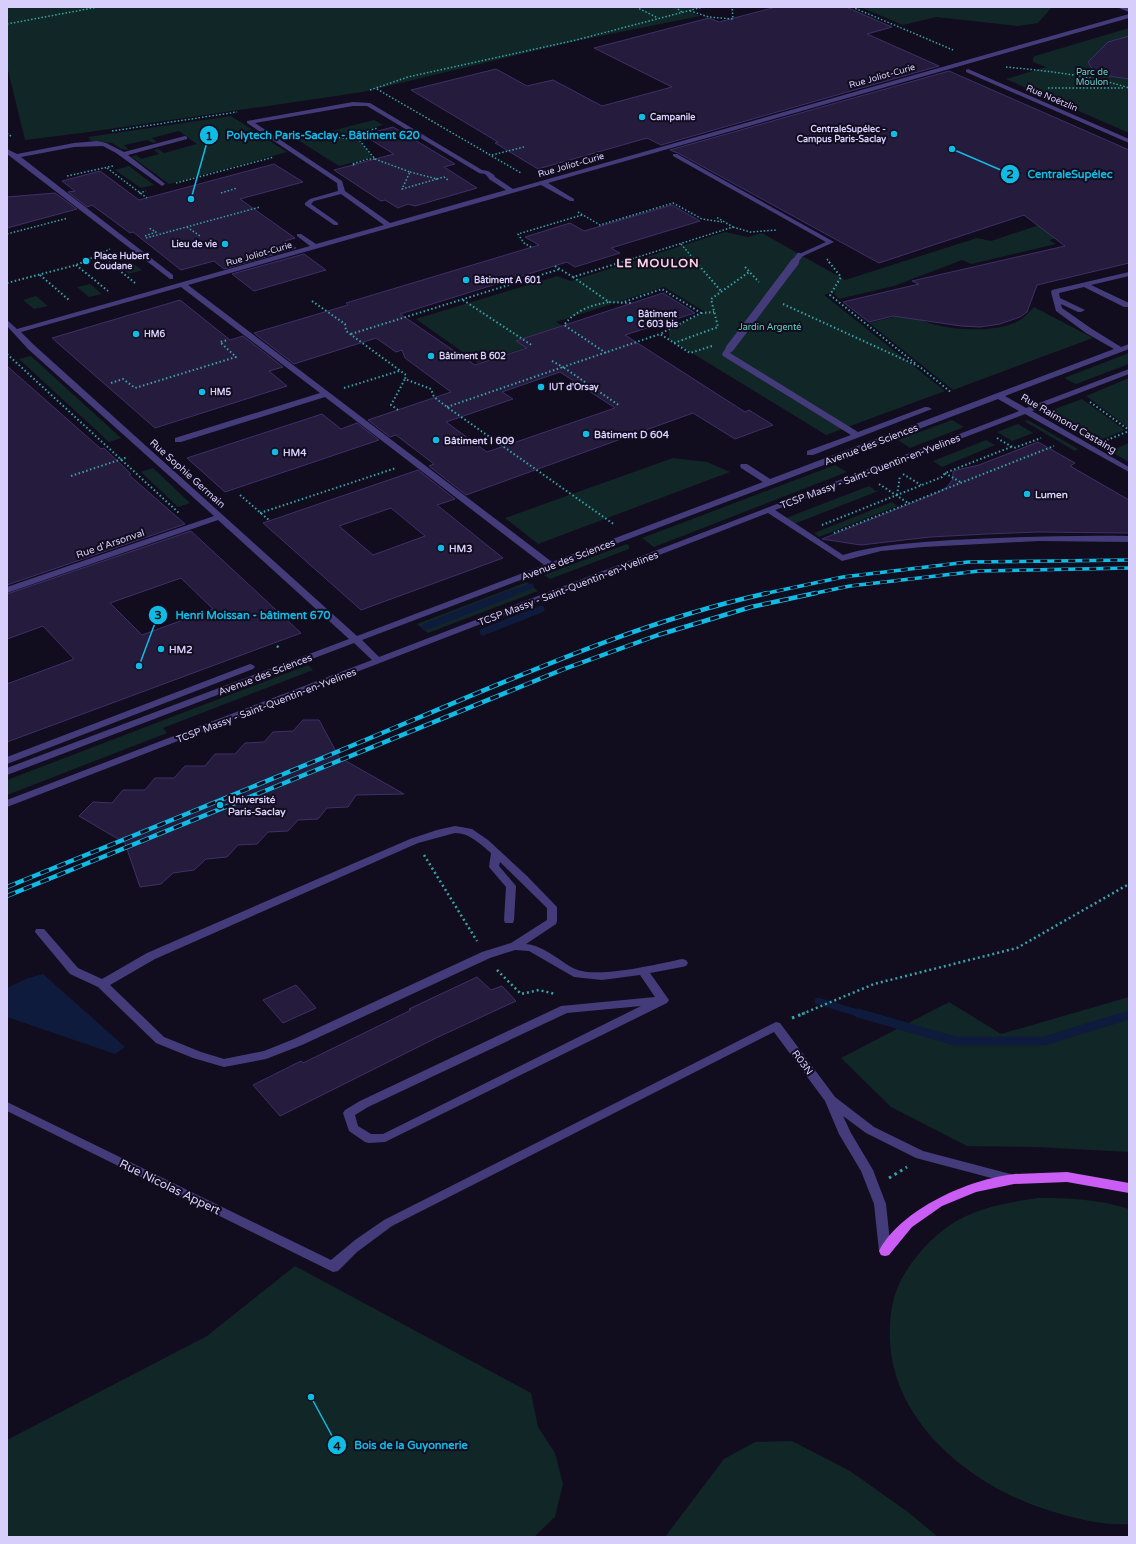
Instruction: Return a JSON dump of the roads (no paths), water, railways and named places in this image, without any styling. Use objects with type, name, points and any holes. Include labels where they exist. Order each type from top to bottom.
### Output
[{"type":"main road","points":[[885,1251],[908,1224],[938,1203],[974,1188],[1014,1179],[1067,1177],[1127,1186]]},
{"type":"street","points":[[1121,7],[1129,10]]},
{"type":"street","name":"Rue Joliot-Curie","points":[[17,332],[1129,16]]},
{"type":"street","name":"Rue Noëtzlin","points":[[968,71],[1129,141]]},
{"type":"street","points":[[390,226],[342,192],[340,182],[249,122],[362,103],[368,104],[481,172],[486,172],[492,176],[490,178],[512,191]]},
{"type":"street","points":[[122,154],[185,138]]},
{"type":"street","points":[[16,156],[98,143],[104,144],[122,154],[162,184]]},
{"type":"street","points":[[7,151],[16,156],[170,277]]},
{"type":"street","points":[[675,155],[831,242],[799,256],[726,354],[856,440]]},
{"type":"street","points":[[542,182],[572,200]]},
{"type":"street","points":[[336,224],[307,204],[312,200],[342,192]]},
{"type":"street","points":[[299,235],[316,247]]},
{"type":"street","points":[[1125,348],[1089,331],[1059,308],[1055,292],[1127,276]]},
{"type":"street","points":[[183,285],[550,565]]},
{"type":"street","points":[[1085,285],[1127,305]]},
{"type":"street","points":[[1057,299],[1081,310]]},
{"type":"street","name":"Rue Sophie Germain","points":[[7,322],[31,347],[355,639]]},
{"type":"street","name":"Avenue des Sciences","points":[[7,772],[1125,348]]},
{"type":"street","name":"TCSP Massy - Saint-Quentin-en-Yvelines","points":[[7,804],[1129,371]]},
{"type":"street","points":[[178,440],[326,394]]},
{"type":"street","name":"Rue Raimond Castaing","points":[[999,396],[1129,470]]},
{"type":"street","points":[[810,453],[847,439],[856,440],[928,409]]},
{"type":"street","points":[[744,466],[769,482]]},
{"type":"street","points":[[769,510],[842,558],[863,552],[932,544],[1041,538],[1129,539]]},
{"type":"street","name":"Rue d'Arsonval","points":[[7,590],[220,517]]},
{"type":"street","points":[[355,639],[378,661]]},
{"type":"street","points":[[7,761],[250,667]]},
{"type":"street","points":[[40,932],[74,971],[102,984],[160,1040],[196,1055],[224,1063],[266,1055],[298,1042],[486,955],[515,946],[552,921],[552,907],[496,854],[469,831],[448,831],[414,841],[151,956],[102,984]]},
{"type":"street","points":[[496,854],[494,867],[511,886],[509,920]]},
{"type":"street","points":[[515,946],[532,948],[574,973],[602,976],[642,971],[682,963]]},
{"type":"street","points":[[642,971],[663,1000]]},
{"type":"street","points":[[663,1000],[385,1138],[369,1139],[353,1128],[349,1113],[364,1104],[565,1009],[663,1000]]},
{"type":"street","name":"R03N","points":[[333,1267],[358,1243],[388,1223],[776,1026],[830,1099]]},
{"type":"street","points":[[830,1099],[870,1130],[920,1155],[1014,1179]]},
{"type":"street","points":[[830,1099],[845,1134],[868,1170],[873,1182],[880,1204],[885,1251]]},
{"type":"street","name":"Rue Nicolas Appert","points":[[7,1106],[333,1267]]},
{"type":"water","points":[[43,974],[125,1047],[115,1054],[7,1017],[7,988],[28,978]]},
{"type":"waterway","points":[[510,594],[531,586]]},
{"type":"waterway","points":[[425,627],[512,593]]},
{"type":"waterway","points":[[483,632],[541,609]]},
{"type":"waterway","points":[[818,1001],[861,1014]]},
{"type":"waterway","points":[[858,1013],[955,1041],[1044,1041],[1129,1015]]},
{"type":"railway","points":[[763,594],[843,577],[968,562],[1129,560]]},
{"type":"railway","points":[[811,594],[850,586],[979,571],[1129,568]]},
{"type":"railway","points":[[7,887],[543,666],[632,632],[677,617],[768,593]]},
{"type":"railway","points":[[7,896],[564,669],[658,635],[751,607],[816,593]]},
{"type":"place","name":"Campanile","points":[[642,117]]},
{"type":"place","name":"CentraleSupélec - Campus Paris-Saclay","points":[[894,134]]},
{"type":"place","name":"CentraleSupélec","points":[[952,149]]},
{"type":"place","name":"Polytech Paris-Saclay - Bâtiment 620","points":[[191,199]]},
{"type":"place","name":"Lieu de vie","points":[[225,244]]},
{"type":"place","name":"Place Hubert Coudane","points":[[86,261]]},
{"type":"place","name":"Bâtiment A 601","points":[[466,280]]},
{"type":"place","name":"Bâtiment C 603 bis","points":[[630,319]]},
{"type":"place","name":"HM6","points":[[136,334]]},
{"type":"place","name":"Bâtiment B 602","points":[[431,356]]},
{"type":"place","name":"IUT d'Orsay","points":[[541,387]]},
{"type":"place","name":"HM5","points":[[202,392]]},
{"type":"place","name":"Bâtiment D 604","points":[[586,434]]},
{"type":"place","name":"Bâtiment I 609","points":[[436,440]]},
{"type":"place","name":"HM4","points":[[275,452]]},
{"type":"place","name":"Lumen","points":[[1027,494]]},
{"type":"place","name":"HM3","points":[[441,548]]},
{"type":"place","name":"HM2","points":[[161,649]]},
{"type":"place","name":"Henri Moissan - bâtiment 670","points":[[139,666]]},
{"type":"place","name":"Université Paris-Saclay","points":[[220,805]]},
{"type":"place","name":"Bois de la Guyonnerie","points":[[311,1397]]},
{"type":"district","name":"LE MOULON","points":[[658,263]]},
{"type":"park label","name":"Parc de Moulon","points":[[1092,78]]},
{"type":"park label","name":"Jardin Argenté","points":[[770,327]]}]
